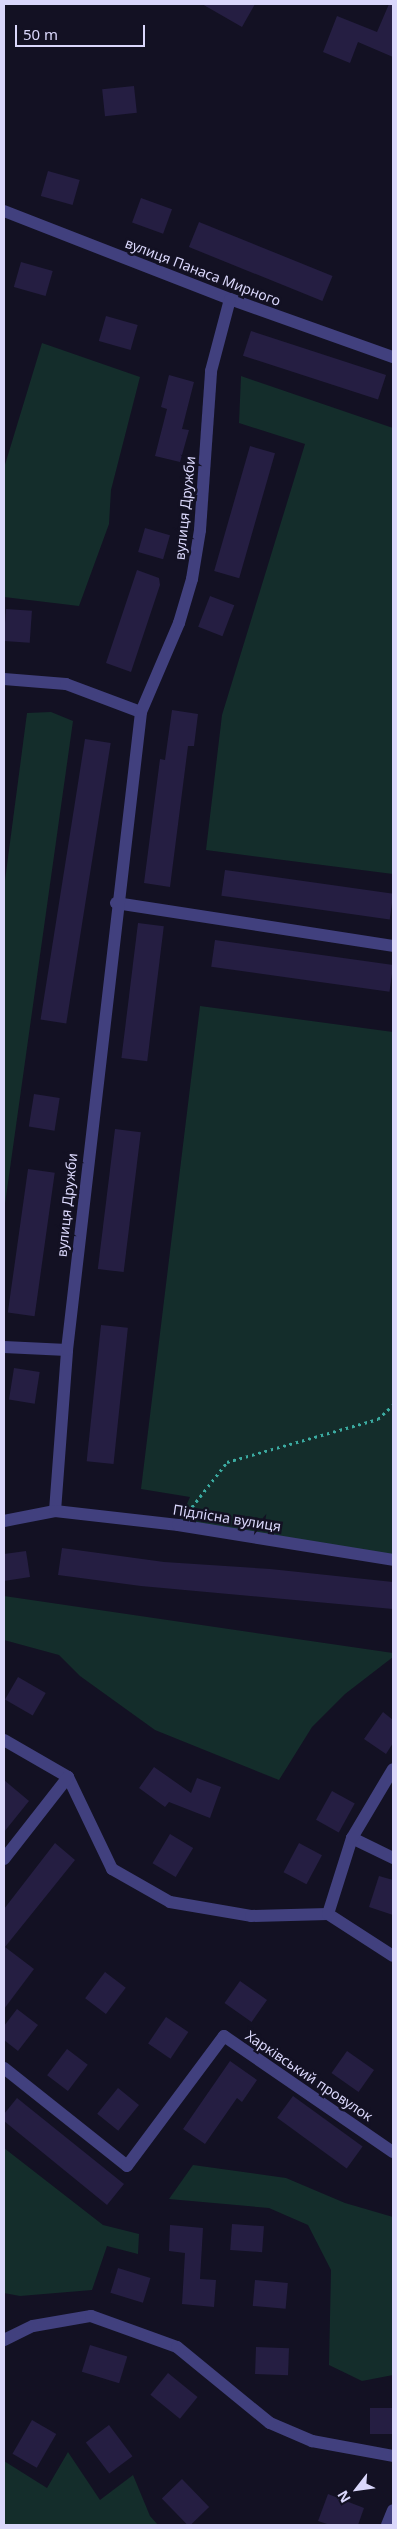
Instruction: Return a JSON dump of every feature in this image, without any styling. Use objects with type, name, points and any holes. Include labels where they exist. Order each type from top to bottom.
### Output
[{"type":"street","name":"вулиця Панаса Мирного","points":[[4,211],[230,299],[393,357]]},
{"type":"street","name":"вулиця Дружби","points":[[55,1511],[66,1350],[116,903],[141,712],[179,623],[192,579],[200,530],[211,371],[230,299]]},
{"type":"street","points":[[4,679],[66,684],[141,712]]},
{"type":"street","points":[[116,903],[393,946]]},
{"type":"street","points":[[4,1347],[66,1350]]},
{"type":"street","name":"Підлісна вулиця","points":[[4,1521],[55,1511],[178,1525],[393,1560]]},
{"type":"street","points":[[4,1740],[68,1777],[112,1869],[170,1902],[251,1916],[328,1914],[393,1956]]},
{"type":"street","points":[[328,1914],[352,1838],[393,1769]]},
{"type":"street","points":[[4,1859],[68,1777]]},
{"type":"street","points":[[352,1838],[393,1858]]},
{"type":"street","name":"Харківський провулок","points":[[4,2068],[127,2166],[224,2036],[393,2152]]},
{"type":"street","points":[[4,2340],[33,2326],[91,2316],[177,2348],[270,2423],[312,2441],[393,2456]]},
{"type":"street","points":[[387,2525],[393,2510]]},
{"type":"path","points":[[178,1525],[227,1462],[378,1419],[393,1404]]},
{"type":"green space","points":[[42,343],[140,377],[111,490],[109,524],[79,606],[4,597],[4,468]]},
{"type":"green space","points":[[241,376],[393,428],[393,874],[206,850],[222,715],[305,444],[239,423]]},
{"type":"green space","points":[[51,712],[73,721],[4,1211],[4,888],[27,713]]},
{"type":"green space","points":[[200,1006],[393,1032],[393,1557],[178,1525],[190,1497],[141,1489]]},
{"type":"green space","points":[[4,1596],[393,1653],[393,1657],[345,1694],[312,1727],[279,1780],[155,1730],[80,1676],[59,1655],[4,1640]]},
{"type":"green space","points":[[4,2148],[103,2225],[139,2234],[138,2254],[107,2246],[92,2290],[20,2296],[4,2293]]},
{"type":"green space","points":[[193,2165],[286,2178],[345,2203],[393,2217],[393,2375],[362,2381],[329,2365],[331,2270],[308,2225],[269,2208],[169,2199]]},
{"type":"green space","points":[[68,2452],[100,2500],[133,2475],[150,2516],[158,2525],[4,2525],[4,2461],[47,2488]]},
{"type":"building","points":[[202,4],[255,4],[242,27]]},
{"type":"building","points":[[389,4],[393,4],[393,57],[358,42],[350,63],[323,52],[337,16],[377,32]]},
{"type":"building","points":[[134,86],[137,113],[105,116],[102,89]]},
{"type":"building","points":[[48,171],[80,180],[73,205],[41,196]]},
{"type":"building","points":[[141,198],[172,209],[163,234],[132,222]]},
{"type":"building","points":[[199,222],[333,276],[322,301],[189,247]]},
{"type":"building","points":[[21,262],[53,271],[46,296],[14,287]]},
{"type":"building","points":[[106,316],[138,325],[131,350],[99,341]]},
{"type":"building","points":[[251,331],[386,375],[378,400],[243,356]]},
{"type":"building","points":[[169,375],[194,382],[182,429],[189,430],[180,462],[155,456],[167,409],[161,407]]},
{"type":"building","points":[[250,446],[275,453],[239,578],[214,571]]},
{"type":"building","points":[[145,528],[170,535],[163,559],[138,552]]},
{"type":"building","points":[[137,570],[159,578],[160,585],[131,672],[106,663]]},
{"type":"building","points":[[210,596],[234,605],[222,636],[198,627]]},
{"type":"building","points":[[6,609],[32,611],[30,643],[4,641]]},
{"type":"building","points":[[172,710],[198,714],[194,746],[188,746],[170,887],[144,883],[160,759],[165,760]]},
{"type":"building","points":[[85,739],[111,743],[66,1024],[41,1020]]},
{"type":"building","points":[[225,870],[393,894],[390,919],[221,896]]},
{"type":"building","points":[[138,923],[164,926],[147,1061],[121,1058]]},
{"type":"building","points":[[215,940],[393,965],[389,992],[211,967]]},
{"type":"building","points":[[34,1094],[60,1098],[55,1131],[29,1127]]},
{"type":"building","points":[[115,1129],[141,1132],[124,1272],[98,1269]]},
{"type":"building","points":[[28,1169],[55,1173],[35,1316],[8,1313]]},
{"type":"building","points":[[101,1325],[128,1328],[114,1464],[87,1461]]},
{"type":"building","points":[[14,1368],[40,1372],[35,1404],[9,1400]]},
{"type":"building","points":[[62,1548],[164,1562],[270,1569],[393,1582],[393,1609],[141,1586],[58,1575]]},
{"type":"building","points":[[26,1551],[30,1577],[4,1581],[4,1554]]},
{"type":"building","points":[[18,1677],[46,1693],[33,1716],[5,1700]]},
{"type":"building","points":[[383,1712],[393,1720],[393,1743],[386,1754],[364,1739]]},
{"type":"building","points":[[154,1767],[191,1793],[197,1778],[221,1787],[210,1818],[169,1802],[165,1807],[139,1788]]},
{"type":"building","points":[[4,1780],[29,1801],[4,1832]]},
{"type":"building","points":[[332,1791],[355,1804],[339,1832],[316,1820]]},
{"type":"building","points":[[170,1834],[193,1848],[176,1877],[152,1863]]},
{"type":"building","points":[[55,1843],[75,1860],[5,1947],[34,1969],[4,2009],[4,1909]]},
{"type":"building","points":[[299,1843],[322,1855],[306,1884],[284,1872]]},
{"type":"building","points":[[379,1876],[393,1880],[393,1915],[369,1907]]},
{"type":"building","points":[[105,1972],[126,1988],[106,2014],[85,1998]]},
{"type":"building","points":[[240,1981],[267,2000],[252,2022],[225,2003]]},
{"type":"building","points":[[17,2009],[38,2025],[18,2051],[4,2040],[4,2026]]},
{"type":"building","points":[[166,2017],[188,2032],[170,2059],[148,2044]]},
{"type":"building","points":[[67,2049],[88,2065],[68,2091],[47,2075]]},
{"type":"building","points":[[347,2051],[374,2070],[359,2092],[332,2073]]},
{"type":"building","points":[[230,2061],[257,2080],[242,2102],[237,2098],[205,2144],[183,2129]]},
{"type":"building","points":[[118,2088],[139,2105],[118,2131],[97,2114]]},
{"type":"building","points":[[293,2096],[363,2147],[347,2168],[277,2118]]},
{"type":"building","points":[[17,2098],[124,2184],[107,2205],[4,2121],[4,2114]]},
{"type":"building","points":[[232,2224],[264,2226],[262,2252],[230,2250]]},
{"type":"building","points":[[170,2225],[203,2228],[200,2279],[216,2280],[214,2307],[182,2304],[185,2253],[169,2251]]},
{"type":"building","points":[[118,2268],[151,2278],[143,2303],[110,2293]]},
{"type":"building","points":[[255,2280],[288,2283],[286,2309],[253,2306]]},
{"type":"building","points":[[90,2345],[127,2356],[119,2383],[82,2372]]},
{"type":"building","points":[[256,2347],[289,2348],[288,2375],[255,2374]]},
{"type":"building","points":[[168,2373],[198,2397],[180,2419],[150,2395]]},
{"type":"building","points":[[370,2408],[393,2408],[393,2434],[370,2434]]},
{"type":"building","points":[[32,2420],[56,2434],[37,2468],[12,2454]]},
{"type":"building","points":[[109,2425],[132,2456],[109,2474],[86,2442]]},
{"type":"building","points":[[182,2479],[209,2507],[191,2525],[187,2525],[162,2498]]},
{"type":"building","points":[[328,2494],[364,2508],[358,2525],[330,2525],[318,2521]]}]
